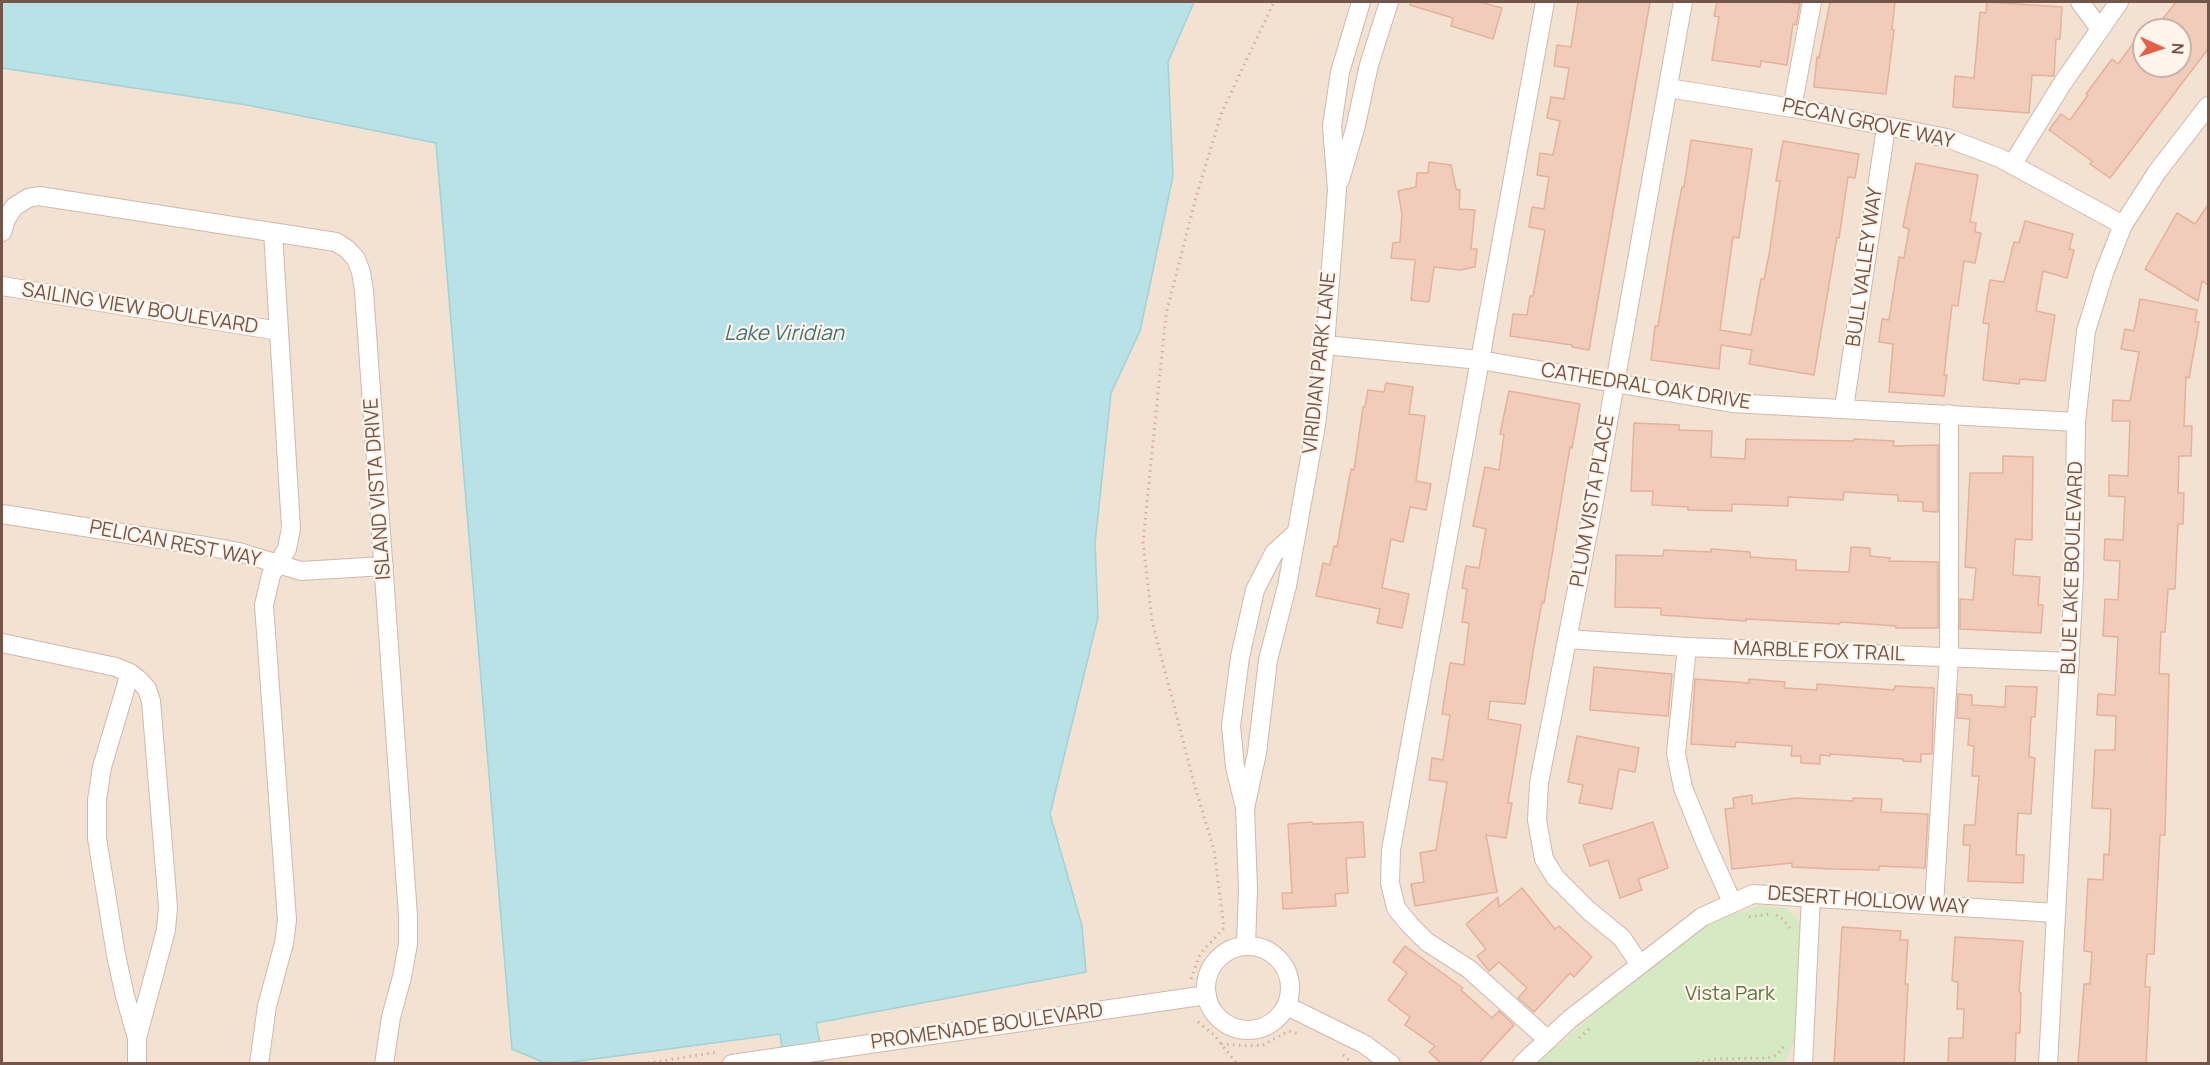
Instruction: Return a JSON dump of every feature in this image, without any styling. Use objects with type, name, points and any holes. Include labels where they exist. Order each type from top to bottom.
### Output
[{"type":"street","name":"VIRIDIAN PARK LANE","points":[[1245,808],[1257,753],[1268,660],[1287,586],[1316,425],[1325,345],[1337,190],[1332,126],[1340,72],[1361,2]]},
{"type":"street","name":"VIRIDIAN PARK LANE","points":[[1337,190],[1355,129],[1369,65],[1389,2]]},
{"type":"street","points":[[1545,2],[1390,850],[1390,883],[1396,908],[1427,942],[1469,969],[1548,1040]]},
{"type":"street","name":"PLUM VISTA PLACE","points":[[1640,965],[1622,938],[1588,910],[1555,876],[1544,859],[1537,820],[1539,783],[1592,512],[1683,2]]},
{"type":"street","points":[[1792,108],[1812,2]]},
{"type":"street","points":[[2080,2],[2100,29]]},
{"type":"street","points":[[2012,165],[2062,84],[2119,2]]},
{"type":"street","name":"PECAN GROVE WAY","points":[[1668,88],[1792,108],[1947,138],[2012,165],[2123,225]]},
{"type":"street","name":"BLUE LAKE BOULEVARD","points":[[2048,1064],[2074,577],[2076,422],[2086,331],[2104,273],[2123,225],[2157,172],[2208,106]]},
{"type":"street","name":"BULL VALLEY WAY","points":[[1844,408],[1886,127]]},
{"type":"street","name":"ISLAND VISTA DRIVE","points":[[2,232],[6,219],[20,202],[39,196],[336,242],[356,259],[361,272],[408,916],[408,944],[391,1017],[384,1064]]},
{"type":"street","points":[[259,1064],[267,1006],[286,931],[264,605],[268,584],[287,549],[291,528],[273,232]]},
{"type":"street","name":"SAILING VIEW BOULEVARD","points":[[2,286],[279,331]]},
{"type":"street","name":"CATHEDRAL OAK DRIVE","points":[[1325,345],[1480,360],[1732,403],[2076,422]]},
{"type":"street","points":[[1934,905],[1949,657],[1949,414]]},
{"type":"street","name":"PELICAN REST WAY","points":[[2,514],[239,552],[294,569],[318,571],[384,566]]},
{"type":"street","name":"VIRIDIAN PARK LANE","points":[[1246,945],[1248,889],[1245,808],[1235,766],[1231,726],[1240,657],[1256,590],[1274,553],[1295,534]]},
{"type":"street","name":"MARBLE FOX TRAIL","points":[[1567,639],[2070,662]]},
{"type":"street","points":[[2,643],[100,663],[130,673],[147,689],[152,701],[168,907],[166,930],[137,1038],[137,1064]]},
{"type":"street","points":[[1688,646],[1676,753],[1683,788],[1732,902]]},
{"type":"street","points":[[130,673],[102,767],[97,838],[120,976],[137,1038]]},
{"type":"street","name":"DESERT HOLLOW WAY","points":[[1522,1064],[1570,1019],[1702,917],[1753,894],[2056,913]]},
{"type":"street","points":[[1803,1064],[1811,896]]},
{"type":"street","points":[[1246,945],[1267,949],[1284,964],[1291,985],[1287,1006],[1280,1016],[1271,1024],[1248,1031],[1226,1024],[1217,1016],[1210,1007],[1206,983],[1215,962],[1224,953],[1246,945]]},
{"type":"street","name":"PROMENADE BOULEVARD","points":[[732,1064],[1207,995]]},
{"type":"street","points":[[1287,1006],[1364,1044],[1391,1064]]},
{"type":"path","points":[[1190,983],[1192,970],[1200,954],[1224,928],[1214,850],[1152,621],[1143,542],[1166,314],[1195,201],[1221,114],[1274,2]]},
{"type":"path","points":[[1747,918],[1769,914],[1779,916],[1787,922],[1791,932]]},
{"type":"path","points":[[1197,1022],[1214,1035],[1237,1064]]},
{"type":"path","points":[[1575,1041],[1594,1026]]},
{"type":"path","points":[[1221,1044],[1249,1047],[1263,1045],[1288,1031],[1303,1036]]},
{"type":"path","points":[[1691,1064],[1714,1059],[1777,1056],[1785,1048],[1786,1042]]},
{"type":"path","points":[[1342,1055],[1354,1064]]},
{"type":"shaded area","points":[[2,2],[2208,2],[2208,1063],[2,1063]]},
{"type":"green space","name":"Vista Park","points":[[1759,906],[1786,908],[1801,923],[1798,1031],[1786,1060],[1767,1064],[1536,1064],[1668,951],[1712,921]]},
{"type":"water","name":"Lake Viridian","points":[[2,2],[1194,2],[1168,62],[1173,176],[1140,331],[1111,393],[1095,543],[1098,617],[1050,814],[1082,926],[1086,972],[816,1023],[824,1063],[784,1063],[780,1034],[557,1064],[545,1063],[512,1049],[436,143],[247,105],[2,68]]},
{"type":"building","points":[[1411,2],[1479,2],[1502,8],[1493,39],[1451,26],[1453,18],[1410,5]]},
{"type":"building","points":[[1578,2],[1650,2],[1589,350],[1572,347],[1572,345],[1510,336],[1513,314],[1527,315],[1530,296],[1533,296],[1545,230],[1529,227],[1532,207],[1544,209],[1549,177],[1537,175],[1540,153],[1553,155],[1560,121],[1547,118],[1551,97],[1564,99],[1569,68],[1554,66],[1557,45],[1571,47]]},
{"type":"building","points":[[1717,2],[1800,4],[1796,25],[1793,24],[1787,65],[1761,61],[1760,67],[1712,60],[1719,17],[1714,16]]},
{"type":"building","points":[[1830,2],[1895,2],[1886,94],[1814,87],[1817,57],[1819,58]]},
{"type":"building","points":[[1987,2],[2062,7],[2060,39],[2056,39],[2054,76],[2032,75],[2029,113],[1953,107],[1955,76],[1974,78],[1980,12],[1986,13]]},
{"type":"building","points":[[2176,2],[2208,2],[2208,49],[2192,70],[2192,18],[2163,18]]},
{"type":"building","points":[[2132,45],[2132,78],[2186,78],[2110,178],[2090,164],[2092,161],[2049,130],[2061,114],[2070,120],[2112,59],[2118,64]]},
{"type":"building","points":[[1691,140],[1752,149],[1739,238],[1733,237],[1720,330],[1751,335],[1761,279],[1764,279],[1769,255],[1780,181],[1776,181],[1783,141],[1859,154],[1855,178],[1848,177],[1814,375],[1749,364],[1752,350],[1721,345],[1719,369],[1651,360],[1655,326],[1658,326]]},
{"type":"building","points":[[1429,162],[1451,165],[1456,189],[1460,190],[1459,209],[1475,210],[1471,249],[1477,249],[1475,267],[1460,270],[1434,267],[1429,302],[1411,300],[1415,260],[1391,258],[1393,243],[1400,242],[1402,214],[1398,191],[1416,187],[1417,173],[1428,173]]},
{"type":"building","points":[[1916,163],[1978,175],[1970,222],[1976,223],[1975,232],[1981,233],[1975,263],[1964,261],[1958,306],[1952,305],[1944,375],[1947,375],[1944,396],[1889,392],[1893,344],[1879,342],[1882,319],[1889,320],[1899,257],[1904,258],[1909,229],[1903,227]]},
{"type":"building","points":[[2208,205],[2208,285],[2202,281],[2198,301],[2145,269],[2177,213],[2195,224]]},
{"type":"building","points":[[2025,221],[2073,234],[2069,249],[2074,250],[2067,278],[2043,271],[2036,311],[2055,315],[2045,381],[2020,379],[2019,384],[1983,380],[1989,324],[1983,323],[1990,280],[2004,282],[2014,242],[2019,243]]},
{"type":"building","points":[[2140,299],[2197,310],[2195,322],[2199,322],[2189,378],[2186,377],[2184,426],[2192,426],[2191,456],[2179,456],[2178,493],[2184,493],[2183,524],[2178,524],[2175,589],[2168,589],[2165,632],[2161,632],[2159,674],[2169,674],[2165,835],[2160,835],[2154,954],[2147,954],[2145,987],[2150,987],[2146,1064],[2078,1064],[2084,984],[2090,984],[2092,952],[2084,951],[2088,879],[2103,880],[2104,854],[2109,855],[2111,809],[2092,808],[2095,750],[2115,750],[2116,716],[2097,715],[2098,694],[2115,695],[2118,637],[2103,636],[2105,599],[2118,600],[2120,561],[2104,560],[2105,539],[2123,540],[2125,497],[2109,496],[2109,475],[2128,476],[2130,421],[2112,421],[2113,400],[2130,401],[2139,352],[2121,349],[2125,329],[2134,331]]},
{"type":"building","points":[[1386,383],[1413,387],[1409,414],[1425,416],[1416,481],[1431,484],[1426,510],[1410,507],[1403,542],[1391,539],[1382,588],[1409,594],[1402,628],[1377,623],[1380,609],[1316,596],[1323,563],[1330,565],[1334,546],[1337,547],[1368,390],[1384,392]]},
{"type":"building","points":[[1509,391],[1580,404],[1572,448],[1570,447],[1525,704],[1490,701],[1488,719],[1521,725],[1508,803],[1512,803],[1506,838],[1486,835],[1497,892],[1415,906],[1411,884],[1424,882],[1420,853],[1436,850],[1447,782],[1429,780],[1432,758],[1443,760],[1450,715],[1442,714],[1450,663],[1464,665],[1469,623],[1462,622],[1467,589],[1462,588],[1466,566],[1479,568],[1486,529],[1473,526],[1485,467],[1499,470],[1504,435],[1500,434]]},
{"type":"building","points":[[1634,423],[1679,425],[1679,430],[1712,431],[1711,457],[1745,459],[1746,439],[1854,441],[1854,439],[1894,441],[1893,446],[1938,445],[1938,512],[1923,511],[1923,502],[1898,501],[1898,495],[1844,492],[1843,500],[1788,497],[1788,506],[1732,504],[1732,511],[1688,510],[1688,507],[1652,505],[1653,491],[1631,491]]},
{"type":"building","points":[[2003,456],[2033,457],[2032,540],[2015,539],[2013,575],[2040,577],[2038,605],[2043,605],[2041,633],[1960,629],[1960,599],[1973,600],[1976,568],[1965,567],[1970,473],[2003,473]]},
{"type":"building","points":[[1851,547],[1870,548],[1870,556],[1890,558],[1889,561],[1938,562],[1938,628],[1896,628],[1896,626],[1840,622],[1840,624],[1746,619],[1746,621],[1661,615],[1661,608],[1615,607],[1616,555],[1663,556],[1664,550],[1711,552],[1711,549],[1750,552],[1750,557],[1796,560],[1796,570],[1849,572]]},
{"type":"building","points":[[1594,667],[1672,674],[1668,716],[1590,710]]},
{"type":"building","points":[[1695,679],[1749,683],[1749,679],[1785,682],[1784,688],[1817,690],[1817,684],[1894,690],[1895,686],[1934,688],[1932,754],[1921,754],[1921,762],[1830,754],[1830,756],[1820,755],[1820,764],[1801,763],[1801,756],[1791,756],[1792,746],[1736,742],[1735,747],[1691,744]]},
{"type":"building","points":[[2006,686],[2037,687],[2035,717],[2031,717],[2029,757],[2035,758],[2031,814],[2018,813],[2016,855],[2024,855],[2023,883],[1968,881],[1970,845],[1963,845],[1964,825],[1975,825],[1979,776],[1972,776],[1974,746],[1968,745],[1970,719],[1957,718],[1958,694],[1972,695],[1972,705],[2005,707]]},
{"type":"building","points":[[1577,736],[1639,748],[1635,772],[1619,769],[1612,809],[1579,803],[1583,785],[1568,782]]},
{"type":"building","points":[[1752,795],[1752,804],[1796,798],[1853,801],[1853,798],[1882,799],[1881,812],[1928,814],[1925,868],[1879,866],[1879,870],[1832,869],[1792,867],[1792,863],[1732,869],[1725,809],[1734,808],[1733,798]]},
{"type":"building","points":[[1312,822],[1313,824],[1363,822],[1365,857],[1346,858],[1348,893],[1335,894],[1336,906],[1283,909],[1282,893],[1292,893],[1288,824]]},
{"type":"building","points":[[1653,822],[1668,868],[1638,879],[1642,890],[1620,898],[1608,860],[1590,866],[1583,845]]},
{"type":"building","points":[[1522,888],[1555,929],[1559,926],[1592,957],[1574,977],[1570,973],[1534,1012],[1518,998],[1527,988],[1499,962],[1489,971],[1477,956],[1486,949],[1466,924],[1498,897],[1499,907]]},
{"type":"building","points":[[1842,927],[1901,931],[1900,940],[1908,940],[1904,1063],[1834,1064]]},
{"type":"building","points":[[1955,937],[2023,941],[2019,992],[2021,993],[2020,1033],[2016,1033],[2015,1064],[1948,1064],[1949,1038],[1963,1038],[1964,1009],[1957,1009],[1958,982],[1952,981]]},
{"type":"building","points":[[1405,946],[1463,988],[1461,990],[1492,1018],[1499,1011],[1514,1025],[1478,1064],[1442,1064],[1429,1052],[1435,1046],[1405,1025],[1410,1017],[1388,1000],[1407,973],[1393,962]]}]
